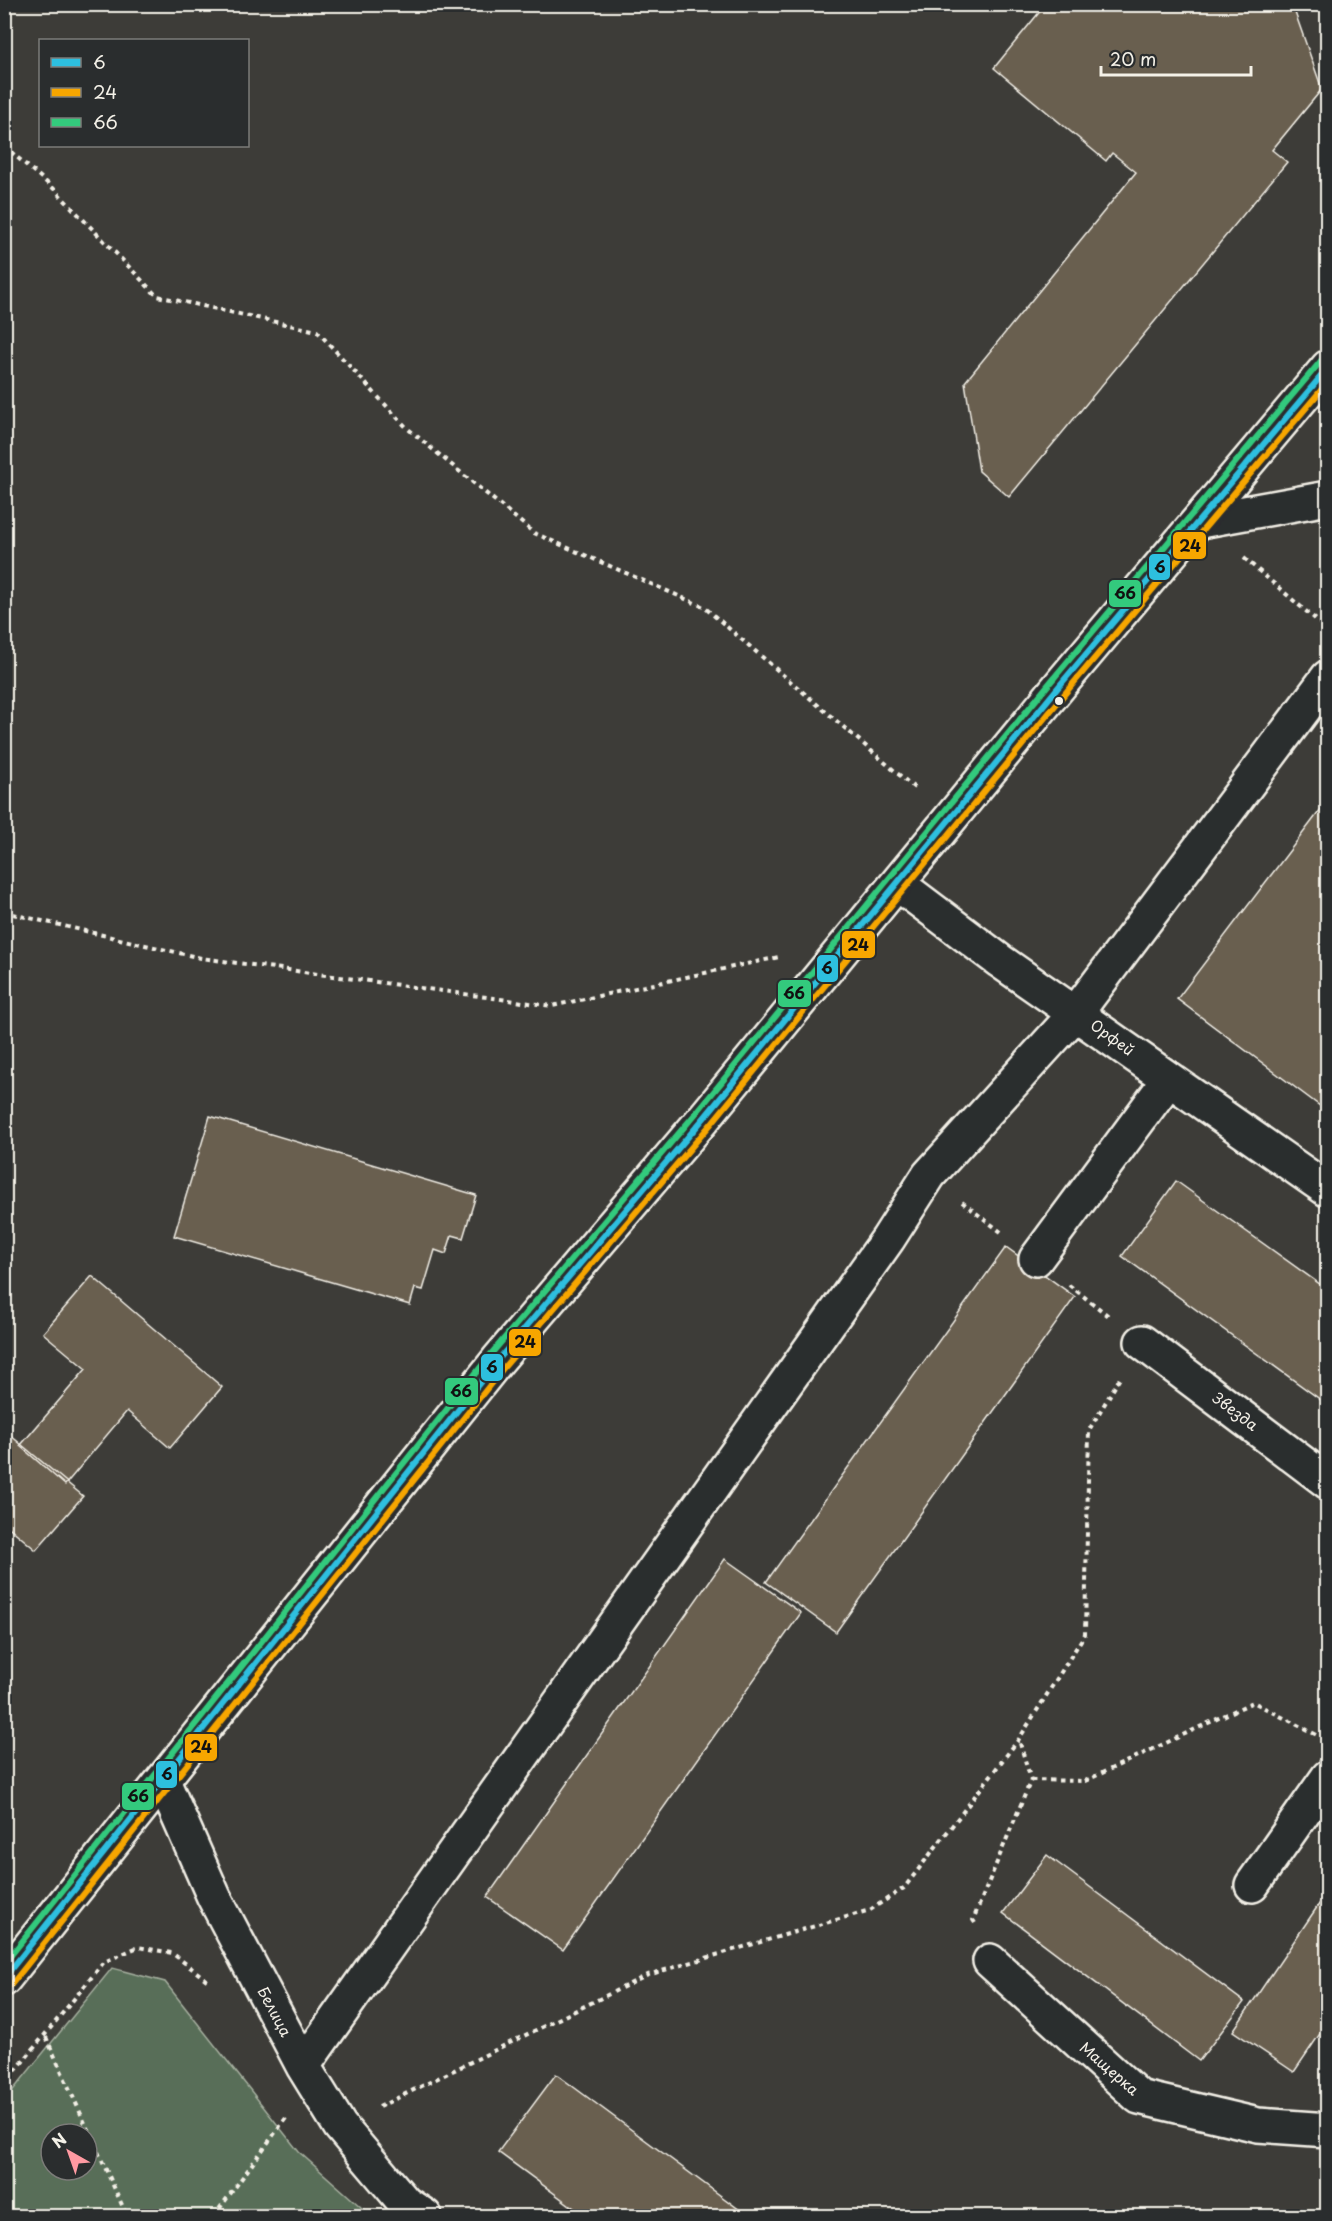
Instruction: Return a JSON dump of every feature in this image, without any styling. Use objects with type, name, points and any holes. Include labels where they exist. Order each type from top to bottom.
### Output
[{"type":"street","points":[[4,1979],[498,1360],[1328,367]]},
{"type":"street","points":[[1200,521],[1328,498]]},
{"type":"street","points":[[303,2066],[874,1259],[929,1175],[1076,1013],[1328,677]]},
{"type":"street","name":"Орфей","points":[[898,884],[1000,962],[1328,1190]]},
{"type":"street","points":[[1036,1259],[1169,1079]]},
{"type":"street","name":"Звезда","points":[[1142,1342],[1328,1482]]},
{"type":"street","points":[[1252,1885],[1328,1777]]},
{"type":"street","name":"Белица","points":[[164,1780],[214,1897],[303,2066],[340,2126],[405,2203],[425,2217]]},
{"type":"street","name":"Мащерка","points":[[990,1961],[1138,2097],[1258,2126],[1328,2130]]},
{"type":"path","points":[[4,146],[53,188],[157,296],[317,331],[407,428],[534,533],[704,607],[950,819]]},
{"type":"path","points":[[1200,521],[1328,630]]},
{"type":"path","points":[[4,912],[201,958],[552,1006],[782,956]]},
{"type":"path","points":[[340,2126],[648,1975],[870,1910],[904,1888],[1019,1739],[1085,1634],[1089,1430],[1142,1342]]},
{"type":"path","points":[[1031,1780],[1085,1781],[1252,1702],[1328,1740]]},
{"type":"path","points":[[990,1961],[973,1920],[1031,1780],[1019,1739]]},
{"type":"path","points":[[4,2085],[104,1962],[138,1947],[172,1953],[216,1987]]},
{"type":"path","points":[[45,2036],[127,2217]]},
{"type":"path","points":[[214,2217],[290,2111]]},
{"type":"green space","points":[[112,1968],[165,1982],[299,2152],[371,2216],[5,2216],[5,2100]]},
{"type":"building","points":[[1046,4],[1292,4],[1322,89],[1272,150],[1287,162],[1009,497],[979,471],[965,382],[1136,172],[1112,153],[1106,161],[994,68]]},
{"type":"building","points":[[1328,800],[1328,1112],[1177,999]]},
{"type":"building","points":[[210,1116],[476,1195],[463,1238],[452,1235],[446,1254],[435,1250],[423,1290],[415,1288],[410,1305],[174,1236]]},
{"type":"building","points":[[1176,1181],[1328,1290],[1328,1405],[1122,1256]]},
{"type":"building","points":[[1006,1247],[1075,1297],[836,1632],[766,1582]]},
{"type":"building","points":[[92,1276],[222,1387],[170,1448],[127,1411],[65,1485],[20,1446],[86,1369],[43,1333]]},
{"type":"building","points":[[4,1430],[83,1496],[36,1550],[4,1523]]},
{"type":"building","points":[[725,1559],[801,1613],[563,1950],[487,1897]]},
{"type":"building","points":[[1047,1855],[1244,2002],[1199,2061],[1003,1913]]},
{"type":"building","points":[[1328,1891],[1328,2022],[1294,2072],[1233,2031]]},
{"type":"building","points":[[556,2074],[748,2216],[585,2216],[498,2152]]},
{"type":"transit line","name":"66","points":[[4,1964],[491,1354],[697,1112],[1058,673],[1321,361]]},
{"type":"transit line","name":"6","points":[[4,1978],[498,1360],[704,1118],[1065,679],[1328,368]]},
{"type":"transit line","name":"24","points":[[11,1985],[505,1366],[711,1124],[1072,685],[1328,382]]}]
